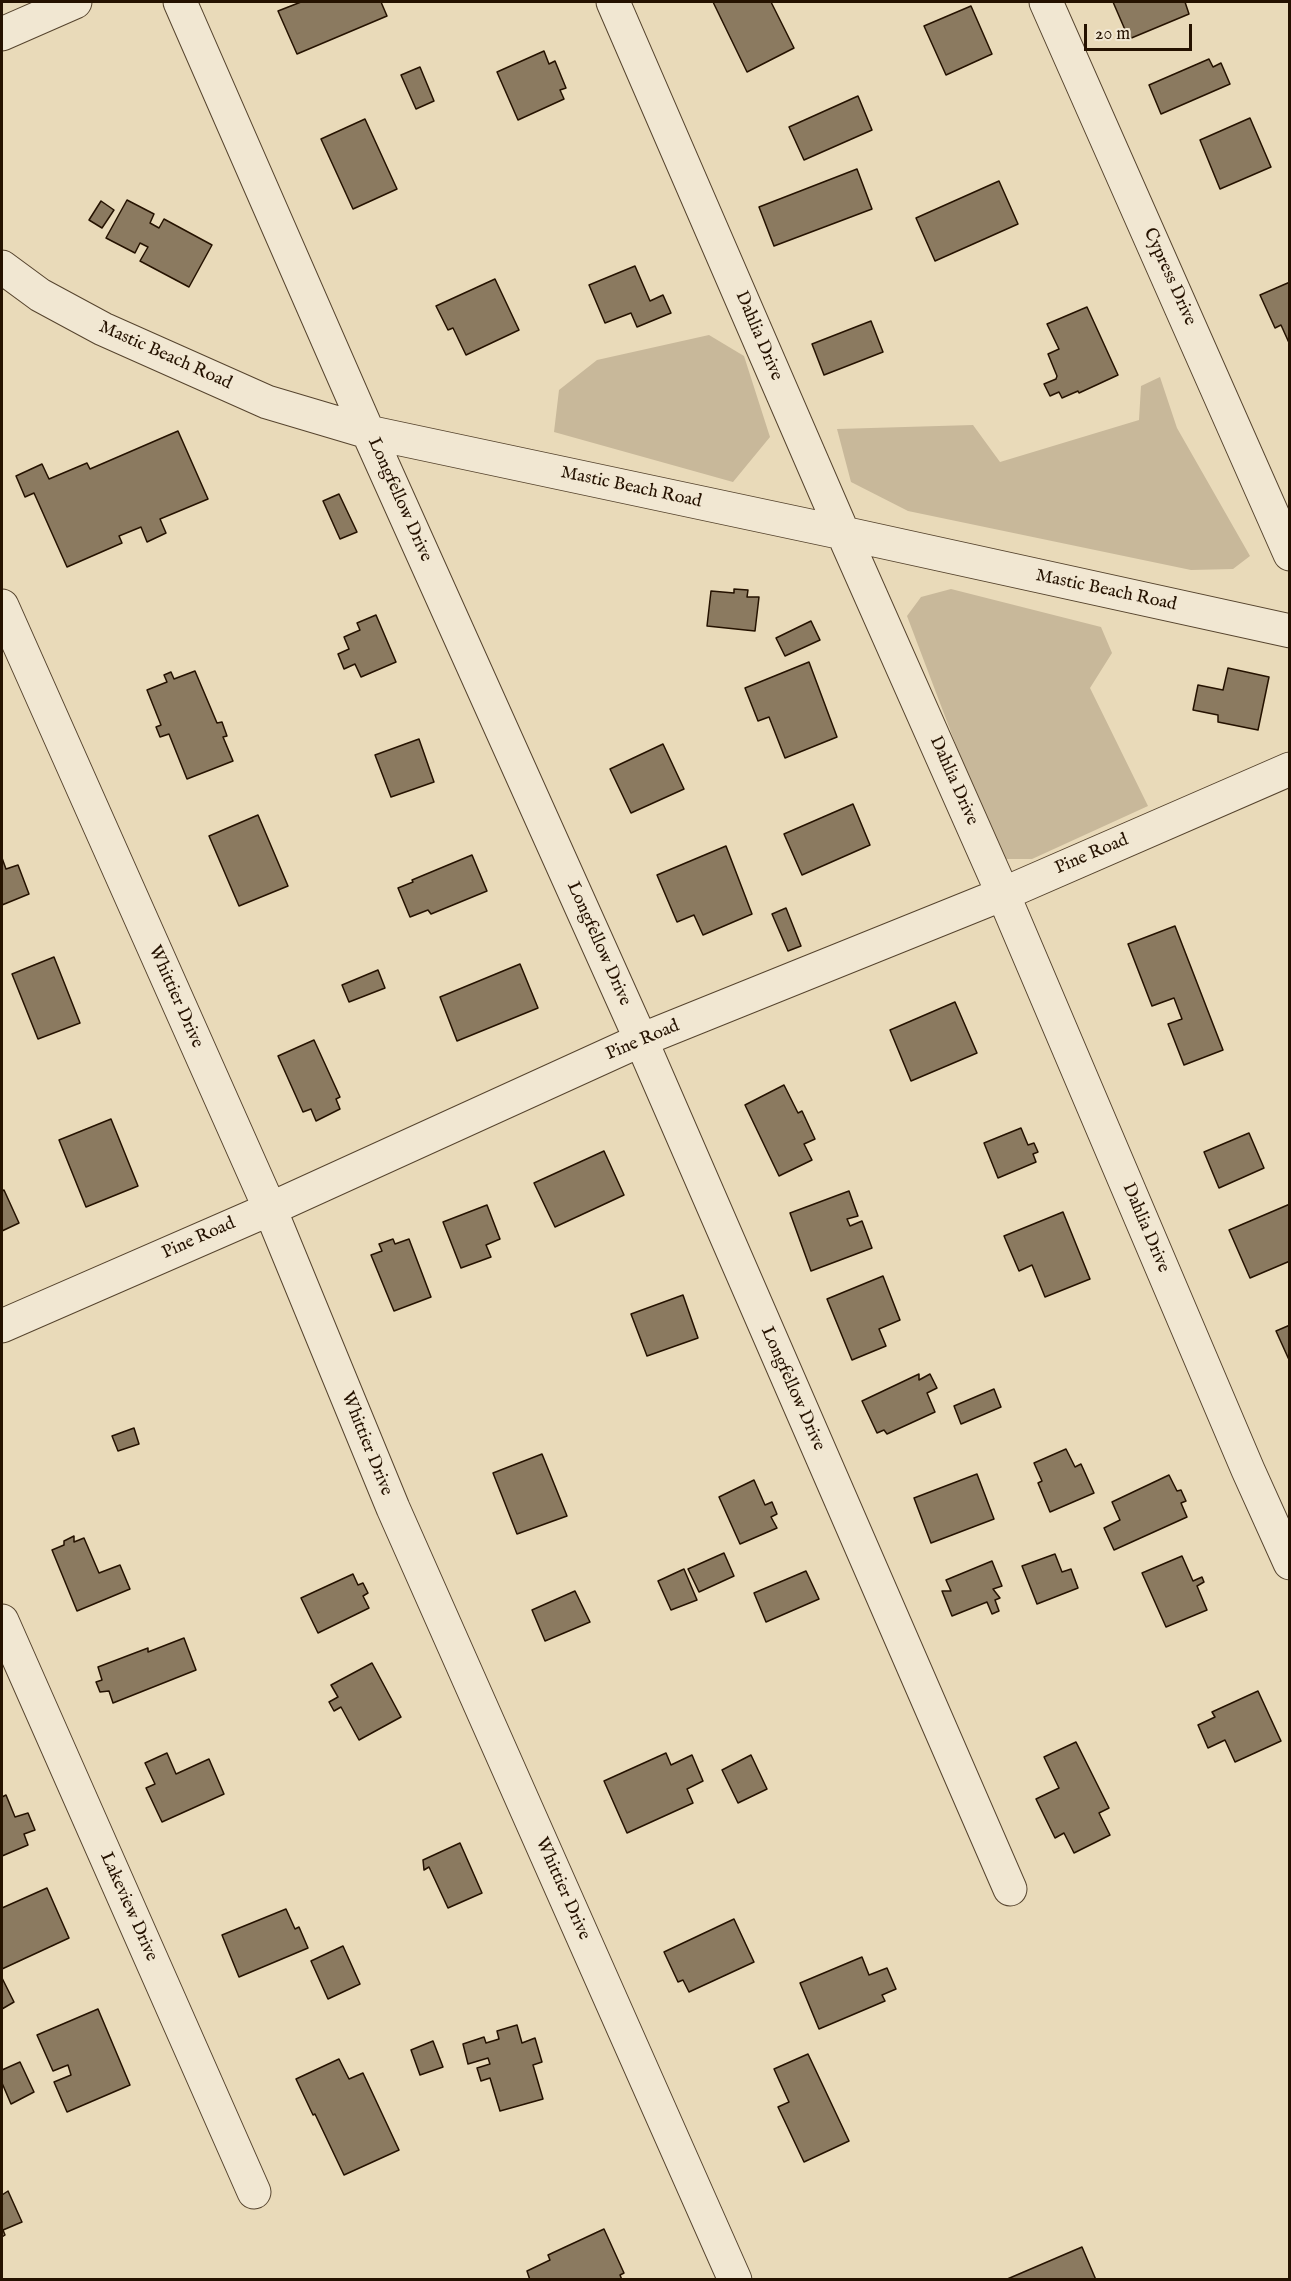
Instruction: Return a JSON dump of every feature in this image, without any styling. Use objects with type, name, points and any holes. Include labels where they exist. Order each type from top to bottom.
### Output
[{"type":"street","points":[[2,34],[75,2]]},
{"type":"street","name":"Longfellow Drive","points":[[180,2],[368,432],[641,1040],[1010,1889]]},
{"type":"street","name":"Dahlia Drive","points":[[613,2],[843,533],[1003,894],[1248,1470],[1290,1563]]},
{"type":"street","name":"Cypress Drive","points":[[1046,2],[1290,554]]},
{"type":"street","name":"Mastic Beach Road","points":[[2,267],[39,295],[103,329],[267,402],[368,432],[1290,631]]},
{"type":"street","name":"Whittier Drive","points":[[2,606],[270,1209],[393,1508],[735,2280]]},
{"type":"street","name":"Pine Road","points":[[2,1326],[270,1209],[641,1040],[1003,894],[1290,769]]},
{"type":"street","name":"Lakeview Drive","points":[[2,1621],[254,2192]]},
{"type":"shaded area","points":[[709,335],[744,356],[770,437],[733,482],[554,432],[559,390],[597,360]]},
{"type":"shaded area","points":[[1160,377],[1177,428],[1250,556],[1233,569],[1191,570],[908,511],[851,482],[837,429],[973,425],[1000,462],[1139,420],[1141,386]]},
{"type":"shaded area","points":[[951,589],[1101,627],[1112,653],[1090,688],[1148,806],[1032,859],[1005,859],[990,835],[907,616],[921,597]]},
{"type":"building","points":[[301,2],[381,2],[387,16],[297,54],[278,11]]},
{"type":"building","points":[[713,2],[771,2],[794,48],[747,72]]},
{"type":"building","points":[[1113,2],[1185,2],[1189,14],[1129,39]]},
{"type":"building","points":[[971,6],[992,54],[946,75],[924,26]]},
{"type":"building","points":[[544,51],[549,64],[555,61],[566,88],[560,90],[564,99],[518,120],[497,72]]},
{"type":"building","points":[[1209,59],[1213,67],[1221,63],[1230,84],[1161,114],[1149,85]]},
{"type":"building","points":[[420,67],[434,101],[416,109],[401,75]]},
{"type":"building","points":[[858,96],[872,130],[804,160],[789,127]]},
{"type":"building","points":[[1250,118],[1271,167],[1220,189],[1200,140]]},
{"type":"building","points":[[365,119],[397,189],[353,209],[321,139]]},
{"type":"building","points":[[857,169],[872,209],[774,246],[759,207]]},
{"type":"building","points":[[999,181],[1018,224],[935,261],[916,218]]},
{"type":"building","points":[[127,200],[154,214],[150,223],[159,228],[164,219],[212,245],[189,287],[140,261],[148,247],[140,243],[135,253],[106,238]]},
{"type":"building","points":[[101,201],[114,210],[102,228],[89,220]]},
{"type":"building","points":[[635,266],[650,301],[663,295],[671,313],[637,327],[631,313],[605,323],[589,285]]},
{"type":"building","points":[[495,279],[519,330],[466,355],[453,328],[448,330],[436,306]]},
{"type":"building","points":[[1290,282],[1290,345],[1281,325],[1275,328],[1260,295]]},
{"type":"building","points":[[1087,307],[1118,375],[1079,393],[1078,391],[1062,398],[1059,392],[1050,396],[1044,384],[1056,379],[1057,376],[1048,354],[1059,349],[1047,324]]},
{"type":"building","points":[[871,321],[883,352],[824,375],[812,344]]},
{"type":"building","points":[[178,431],[208,499],[160,519],[166,533],[147,542],[141,527],[119,536],[122,543],[67,567],[34,493],[25,497],[16,476],[42,464],[49,479],[87,463],[90,469]]},
{"type":"building","points":[[339,494],[357,532],[340,539],[323,501]]},
{"type":"building","points":[[734,589],[748,590],[747,597],[759,597],[755,631],[707,626],[711,591],[734,593]]},
{"type":"building","points":[[376,615],[396,662],[361,677],[355,664],[344,669],[338,654],[349,649],[344,637],[360,630],[357,623]]},
{"type":"building","points":[[811,621],[820,640],[785,656],[776,638]]},
{"type":"building","points":[[809,662],[837,737],[785,758],[769,717],[758,721],[745,688]]},
{"type":"building","points":[[1228,668],[1269,677],[1258,730],[1218,722],[1218,715],[1193,710],[1198,685],[1223,690]]},
{"type":"building","points":[[195,671],[217,723],[222,722],[227,736],[223,737],[233,761],[187,779],[169,734],[160,737],[156,727],[161,725],[147,690],[167,682],[164,675],[171,672],[174,679]]},
{"type":"building","points":[[419,739],[434,782],[391,797],[375,755]]},
{"type":"building","points":[[663,744],[684,789],[631,813],[610,769]]},
{"type":"building","points":[[853,804],[870,845],[802,875],[784,834]]},
{"type":"building","points":[[258,815],[288,886],[239,906],[209,836]]},
{"type":"building","points":[[726,846],[752,914],[703,935],[694,915],[677,922],[657,875]]},
{"type":"building","points":[[472,855],[487,891],[431,914],[428,910],[410,917],[398,888]]},
{"type":"building","points":[[2,858],[6,869],[18,865],[29,894],[2,905]]},
{"type":"building","points":[[786,908],[801,946],[788,951],[772,914]]},
{"type":"building","points":[[1175,926],[1223,1050],[1184,1065],[1168,1024],[1182,1019],[1174,998],[1152,1006],[1128,944]]},
{"type":"building","points":[[54,957],[80,1023],[38,1039],[12,974]]},
{"type":"building","points":[[520,964],[538,1008],[457,1041],[440,997]]},
{"type":"building","points":[[378,970],[385,988],[349,1002],[342,985]]},
{"type":"building","points":[[955,1002],[977,1053],[911,1081],[890,1030]]},
{"type":"building","points":[[314,1040],[340,1097],[336,1099],[340,1109],[316,1121],[311,1109],[303,1112],[278,1056]]},
{"type":"building","points":[[784,1085],[798,1113],[802,1111],[815,1139],[804,1144],[812,1160],[779,1176],[745,1105]]},
{"type":"building","points":[[111,1119],[138,1186],[86,1207],[59,1140]]},
{"type":"building","points":[[1021,1128],[1028,1145],[1034,1143],[1038,1152],[1033,1154],[1036,1162],[998,1178],[984,1143]]},
{"type":"building","points":[[1249,1133],[1264,1168],[1219,1188],[1204,1152]]},
{"type":"building","points":[[604,1151],[624,1195],[555,1227],[534,1183]]},
{"type":"building","points":[[4,1190],[19,1223],[2,1231],[2,1191]]},
{"type":"building","points":[[849,1191],[858,1216],[847,1219],[850,1226],[862,1221],[872,1248],[811,1271],[790,1213]]},
{"type":"building","points":[[1290,1204],[1290,1261],[1250,1278],[1229,1230]]},
{"type":"building","points":[[487,1205],[500,1239],[486,1245],[491,1257],[461,1268],[443,1222]]},
{"type":"building","points":[[1063,1212],[1090,1279],[1045,1297],[1032,1265],[1019,1271],[1004,1236]]},
{"type":"building","points":[[393,1239],[395,1244],[409,1239],[431,1297],[394,1311],[371,1255],[382,1251],[379,1244]]},
{"type":"building","points":[[883,1276],[900,1320],[879,1329],[886,1346],[852,1360],[827,1299]]},
{"type":"building","points":[[683,1295],[698,1338],[647,1356],[631,1314]]},
{"type":"building","points":[[1290,1325],[1290,1362],[1276,1331]]},
{"type":"building","points":[[919,1374],[919,1380],[930,1374],[937,1388],[927,1393],[935,1412],[887,1434],[884,1430],[877,1433],[862,1401]]},
{"type":"building","points":[[994,1389],[1001,1407],[961,1424],[954,1406]]},
{"type":"building","points":[[134,1428],[139,1444],[118,1451],[112,1436]]},
{"type":"building","points":[[1066,1449],[1075,1467],[1081,1464],[1094,1493],[1050,1512],[1038,1483],[1042,1481],[1034,1463]]},
{"type":"building","points":[[542,1454],[567,1516],[517,1534],[493,1473]]},
{"type":"building","points":[[977,1474],[994,1519],[931,1543],[914,1498]]},
{"type":"building","points":[[1169,1475],[1177,1491],[1181,1490],[1186,1501],[1181,1503],[1187,1517],[1114,1550],[1104,1528],[1120,1520],[1112,1502]]},
{"type":"building","points":[[754,1480],[765,1505],[772,1502],[777,1514],[771,1517],[777,1528],[740,1544],[719,1497]]},
{"type":"building","points":[[74,1536],[74,1542],[84,1538],[99,1573],[120,1565],[130,1589],[77,1611],[52,1550],[64,1545],[64,1541]]},
{"type":"building","points":[[724,1553],[734,1576],[699,1592],[688,1569]]},
{"type":"building","points":[[1055,1554],[1062,1572],[1071,1569],[1078,1588],[1037,1604],[1022,1566]]},
{"type":"building","points":[[1182,1556],[1193,1581],[1202,1577],[1204,1582],[1197,1586],[1207,1610],[1166,1627],[1142,1573]]},
{"type":"building","points":[[992,1561],[1002,1586],[993,1589],[1000,1598],[995,1600],[999,1611],[992,1614],[987,1602],[952,1616],[942,1591],[951,1591],[946,1580]]},
{"type":"building","points":[[684,1569],[697,1600],[671,1610],[658,1581]]},
{"type":"building","points":[[806,1571],[819,1599],[766,1622],[754,1593]]},
{"type":"building","points":[[353,1574],[358,1585],[363,1583],[368,1593],[363,1596],[369,1608],[318,1633],[301,1598]]},
{"type":"building","points":[[575,1591],[590,1622],[545,1641],[532,1610]]},
{"type":"building","points":[[184,1638],[196,1670],[113,1703],[109,1691],[100,1692],[96,1682],[102,1680],[98,1667],[148,1648],[148,1652]]},
{"type":"building","points":[[372,1663],[401,1717],[359,1740],[341,1707],[334,1711],[329,1702],[338,1697],[331,1685]]},
{"type":"building","points":[[1258,1691],[1281,1741],[1235,1762],[1225,1740],[1208,1748],[1198,1725],[1215,1717],[1212,1712]]},
{"type":"building","points":[[1076,1742],[1109,1808],[1099,1813],[1110,1835],[1074,1853],[1064,1833],[1055,1838],[1036,1799],[1059,1788],[1044,1757]]},
{"type":"building","points":[[167,1753],[176,1774],[209,1759],[224,1794],[162,1822],[146,1788],[155,1784],[145,1763]]},
{"type":"building","points":[[666,1753],[671,1765],[692,1755],[703,1781],[687,1789],[693,1803],[627,1833],[604,1781]]},
{"type":"building","points":[[751,1755],[767,1789],[738,1803],[722,1770]]},
{"type":"building","points":[[6,1795],[15,1817],[28,1813],[35,1830],[24,1834],[28,1845],[2,1856],[2,1797]]},
{"type":"building","points":[[460,1843],[482,1893],[448,1908],[429,1867],[424,1870],[423,1860]]},
{"type":"building","points":[[47,1888],[69,1938],[2,1969],[2,1908]]},
{"type":"building","points":[[286,1909],[295,1929],[299,1927],[308,1948],[239,1977],[222,1935]]},
{"type":"building","points":[[734,1919],[754,1962],[689,1992],[683,1980],[678,1982],[664,1952]]},
{"type":"building","points":[[343,1946],[360,1984],[328,1999],[311,1961]]},
{"type":"building","points":[[862,1957],[869,1975],[887,1968],[896,1989],[882,1995],[885,2001],[819,2029],[800,1983]]},
{"type":"building","points":[[2,1978],[14,2002],[2,2009]]},
{"type":"building","points":[[98,2009],[130,2085],[67,2112],[54,2082],[71,2075],[68,2065],[53,2071],[37,2035]]},
{"type":"building","points":[[517,2025],[522,2043],[535,2038],[542,2062],[533,2065],[543,2099],[500,2111],[490,2078],[481,2081],[477,2068],[490,2064],[488,2058],[468,2064],[463,2044],[484,2037],[486,2043],[499,2039],[497,2031]]},
{"type":"building","points":[[433,2041],[443,2067],[420,2075],[411,2050]]},
{"type":"building","points":[[808,2054],[849,2141],[804,2162],[778,2107],[789,2102],[774,2069]]},
{"type":"building","points":[[339,2059],[349,2079],[363,2073],[399,2150],[344,2175],[296,2079]]},
{"type":"building","points":[[20,2062],[34,2092],[11,2104],[2,2083],[2,2070]]},
{"type":"building","points":[[8,2191],[22,2222],[3,2230],[5,2235],[2,2237],[2,2195]]},
{"type":"building","points":[[604,2229],[624,2273],[620,2275],[622,2280],[530,2280],[527,2271],[550,2260],[548,2255]]},
{"type":"building","points":[[1082,2247],[1096,2280],[1005,2280]]}]
